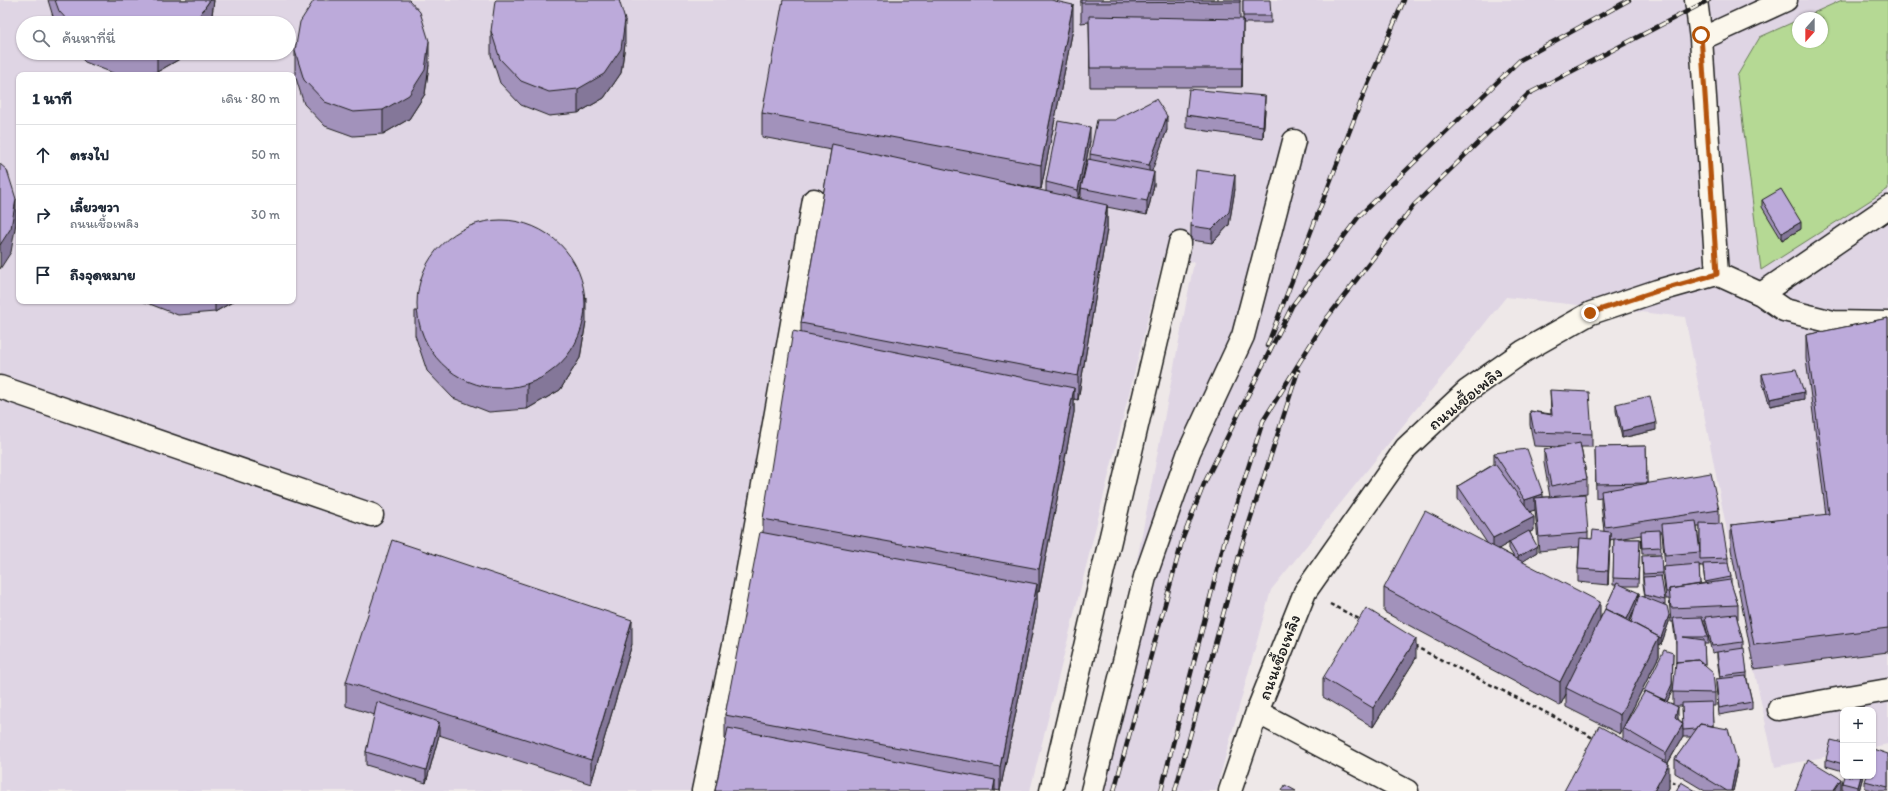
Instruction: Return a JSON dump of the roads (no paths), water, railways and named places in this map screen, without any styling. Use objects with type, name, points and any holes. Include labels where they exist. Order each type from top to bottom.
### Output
[{"type":"street","points":[[1696,0],[1701,39],[1717,274],[1761,294],[1784,310],[1833,322],[1888,324]]},
{"type":"street","points":[[1701,39],[1786,0]]},
{"type":"street","points":[[1092,791],[1145,577],[1189,452],[1243,336],[1294,141]]},
{"type":"street","points":[[703,791],[737,630],[814,200]]},
{"type":"street","points":[[1761,294],[1888,207]]},
{"type":"street","points":[[1051,791],[1180,243]]},
{"type":"street","name":"ถนนเชื้อเพลิง","points":[[1230,791],[1257,712],[1305,592],[1406,448],[1467,391],[1524,351],[1590,313],[1657,291],[1717,274]]},
{"type":"street","points":[[0,387],[372,515]]},
{"type":"street","points":[[1779,709],[1888,690]]},
{"type":"street","points":[[1257,712],[1407,791]]},
{"type":"railway","points":[[1267,346],[1365,91],[1404,0]]},
{"type":"railway","points":[[1114,791],[1183,538],[1204,484],[1292,306],[1360,215],[1520,60],[1629,0]]},
{"type":"railway","points":[[1161,791],[1224,543],[1263,421],[1327,318],[1414,205],[1528,94],[1709,0]]},
{"type":"railway","points":[[1175,791],[1242,545],[1298,371]]}]
